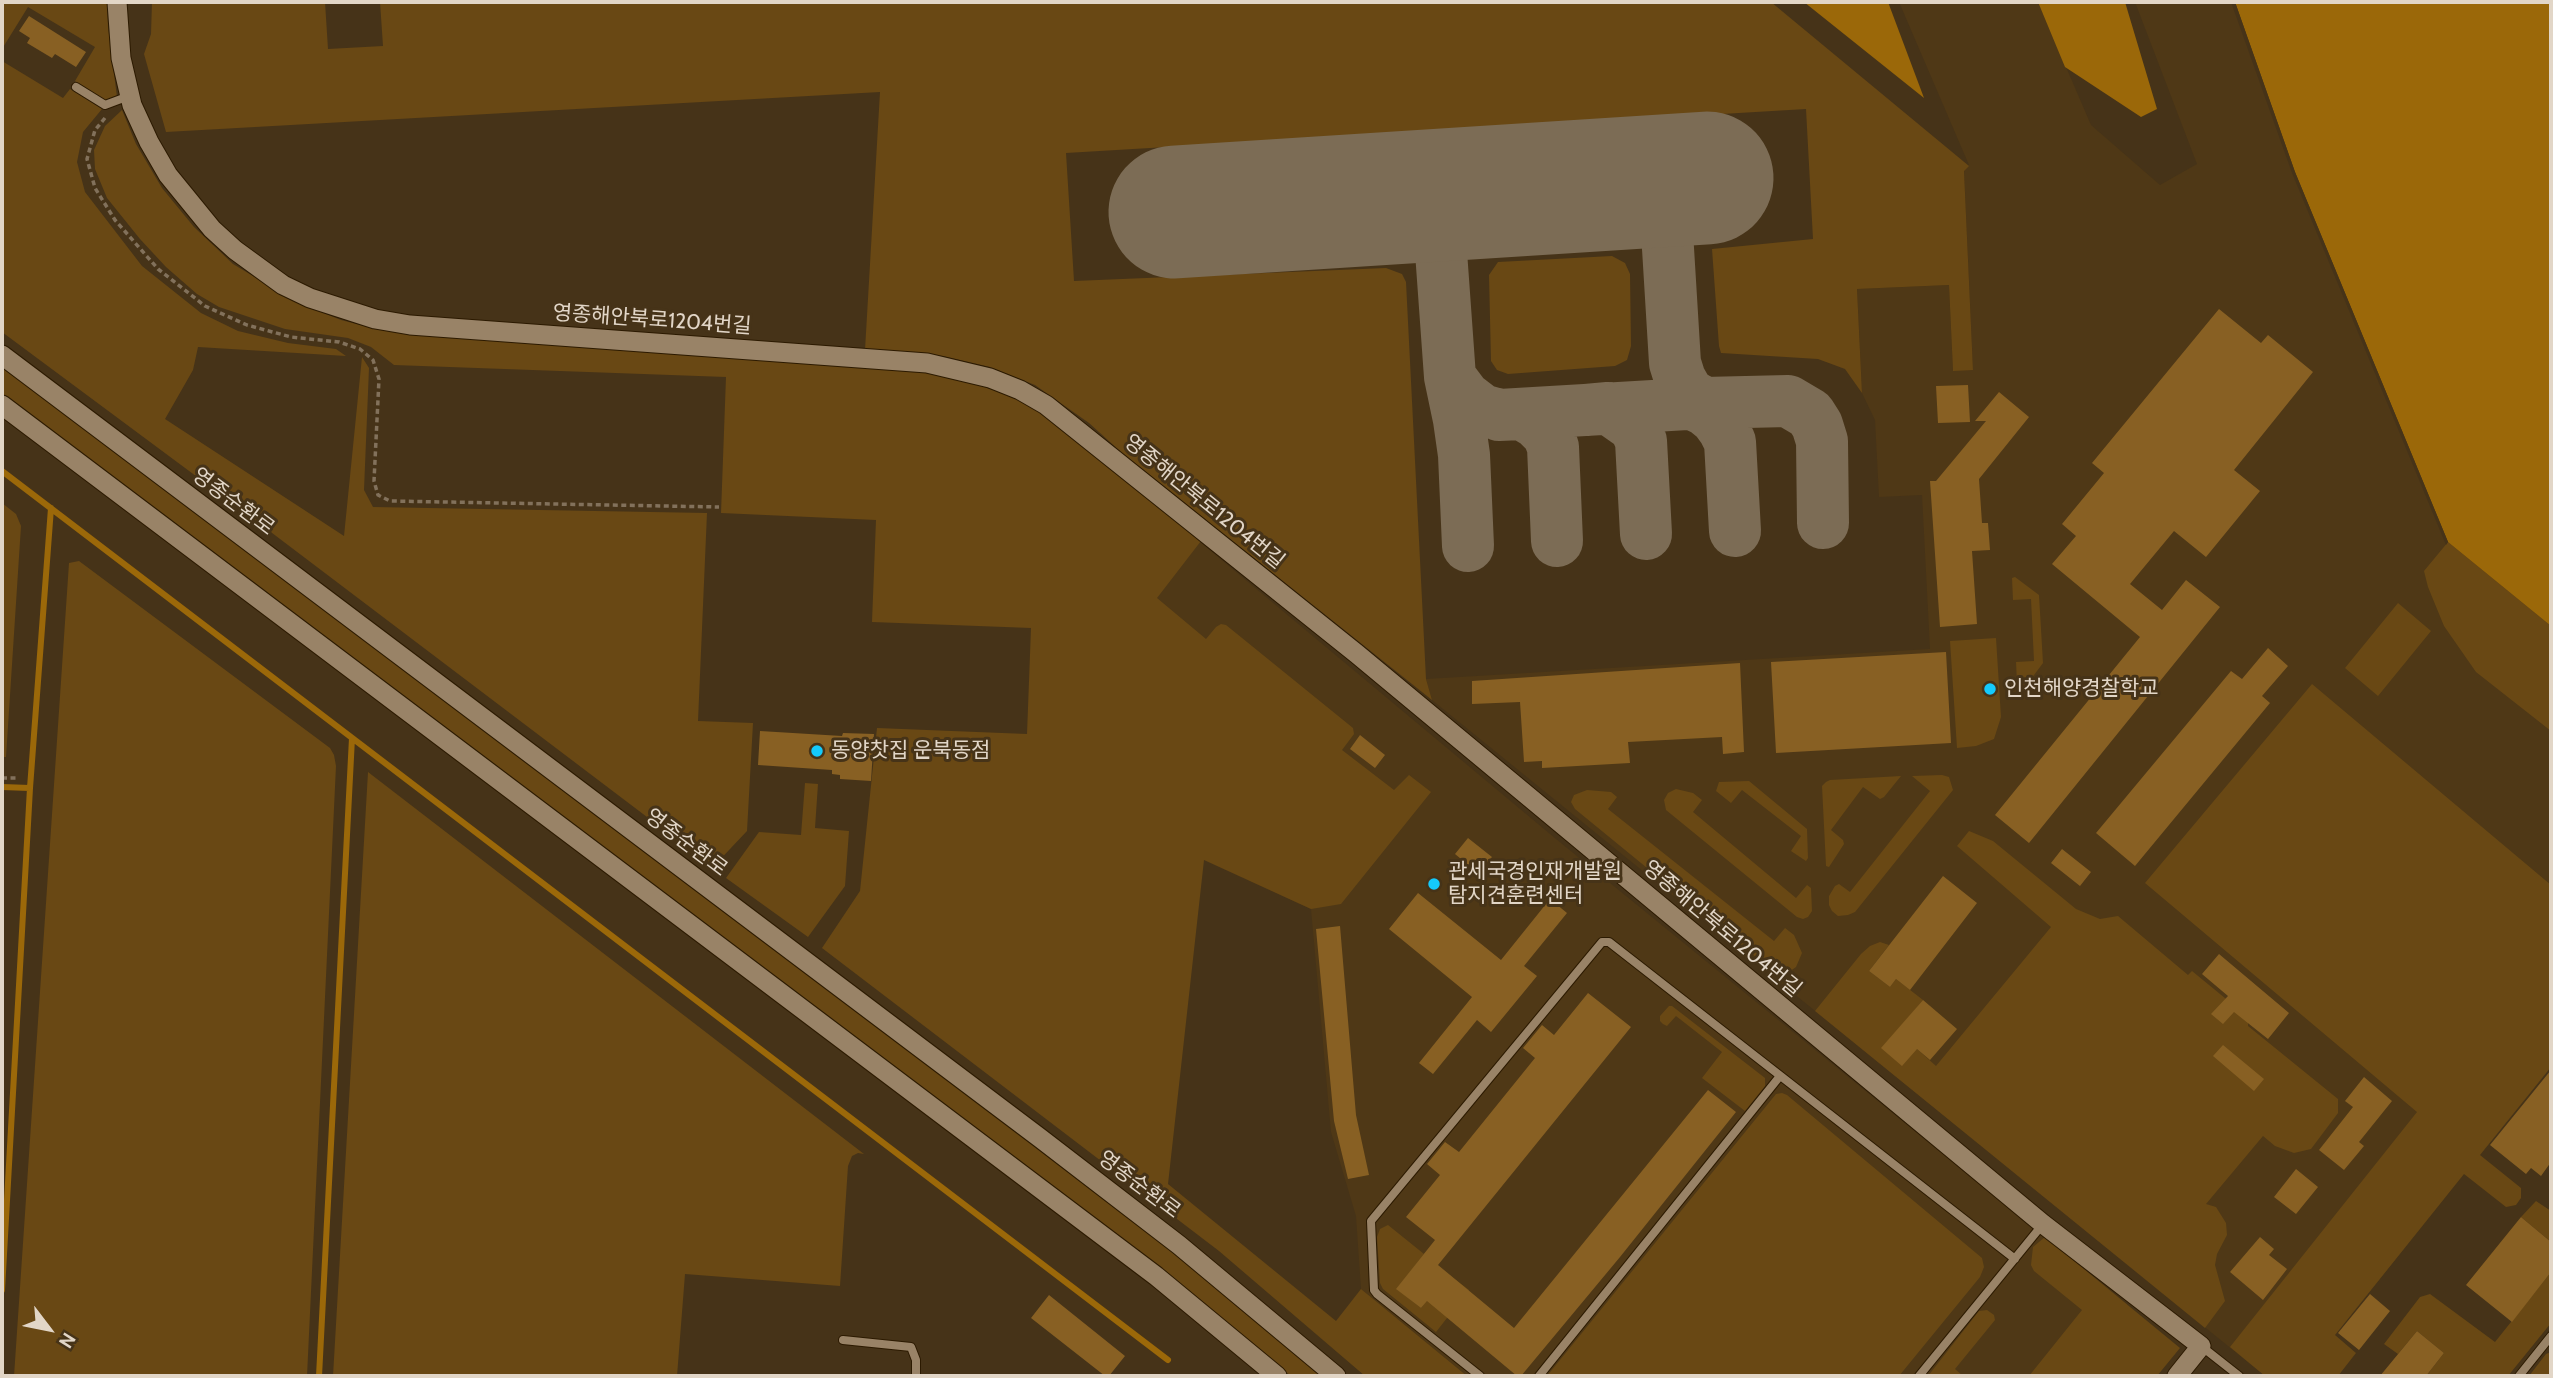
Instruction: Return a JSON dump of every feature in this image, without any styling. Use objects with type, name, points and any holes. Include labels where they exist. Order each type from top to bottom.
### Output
[{"type":"main road","name":"영종해안북로1204번길","points":[[117,2],[121,58],[130,96],[149,142],[168,175],[212,229],[256,267],[283,285],[310,298],[375,319],[410,325],[927,363],[990,378],[1020,390],[1046,405],[1357,654],[2043,1224],[2201,1346]]},
{"type":"main road","name":"영종순환로","points":[[2,355],[1040,1138],[1179,1245],[1336,1376]]},
{"type":"main road","points":[[2,405],[1145,1268],[1277,1376]]},
{"type":"main road","points":[[2177,1376],[2201,1346]]},
{"type":"lane","points":[[76,87],[105,105],[130,96]]},
{"type":"lane","points":[[1480,1376],[1374,1290],[1371,1221],[1602,942],[1609,942],[2015,1259]]},
{"type":"lane","points":[[1539,1376],[1780,1076]]},
{"type":"lane","points":[[1919,1376],[2043,1224]]},
{"type":"lane","points":[[2519,1376],[2551,1338]]},
{"type":"lane","points":[[844,1340],[911,1347],[916,1360],[916,1376]]},
{"type":"lane","points":[[2201,1346],[2239,1376]]},
{"type":"path","points":[[130,96],[112,108],[95,130],[87,159],[95,188],[115,220],[158,269],[205,306],[247,325],[291,337],[339,342],[360,349],[373,360],[379,379],[374,481],[377,495],[390,501],[719,507]]},
{"type":"path","points":[[2,778],[17,778]]},
{"type":"shaded area","points":[[2,2],[107,2],[117,97],[106,101],[75,81],[95,47],[28,7],[2,49]]},
{"type":"shaded area","points":[[152,2],[325,2],[328,49],[383,46],[380,2],[1771,2],[1969,166],[1964,171],[1973,370],[1953,371],[1949,285],[1857,289],[1862,393],[1845,369],[1818,359],[1721,353],[1712,249],[1813,239],[1806,109],[1066,153],[1074,281],[1386,268],[1402,274],[1406,282],[1426,679],[1432,700],[1120,451],[1089,423],[1035,385],[990,367],[943,356],[865,350],[880,92],[166,132],[144,54],[151,34]]},
{"type":"shaded area","points":[[1804,2],[1888,2],[1924,98]]},
{"type":"shaded area","name":"인천해양경찰학교","points":[[1899,2],[2038,2],[2091,125],[2160,185],[2197,164],[2135,2],[2235,2],[2448,542],[2551,626],[2551,1043],[2265,1376],[1432,700],[1426,679],[1930,649],[1922,495],[1879,497],[1875,420],[1862,393],[1857,289],[1949,285],[1953,370],[1973,370],[1964,170],[1969,165]]},
{"type":"shaded area","points":[[2038,2],[2125,2],[2157,109],[2141,117],[2065,67]]},
{"type":"shaded area","points":[[2235,2],[2551,2],[2551,626],[2448,542],[2295,172]]},
{"type":"shaded area","points":[[2,61],[63,98],[70,89],[102,109],[83,132],[77,162],[85,192],[142,266],[201,313],[238,331],[288,343],[336,349],[346,356],[198,347],[193,370],[165,419],[344,536],[362,357],[369,368],[364,490],[373,507],[707,513],[698,721],[753,723],[747,831],[713,867],[2,332]]},
{"type":"shaded area","points":[[122,110],[136,144],[162,188],[194,227],[233,264],[296,302],[341,320],[376,329],[415,334],[917,370],[961,378],[1006,392],[1036,408],[1201,541],[1157,598],[1206,639],[1216,627],[1226,625],[1353,728],[1354,734],[1342,750],[1394,790],[1409,775],[1431,792],[1341,904],[1311,909],[1204,860],[1168,1184],[1336,1321],[1361,1289],[1467,1376],[1365,1376],[1219,1251],[822,948],[860,891],[877,728],[1027,734],[1031,628],[872,622],[876,520],[721,513],[726,377],[394,365],[371,347],[348,338],[285,329],[219,307],[197,294],[166,267],[107,198],[95,169],[94,150],[105,126]]},
{"type":"shaded area","points":[[1612,256],[1625,263],[1630,274],[1631,346],[1627,360],[1615,366],[1508,374],[1497,370],[1491,361],[1489,275],[1498,262]]},
{"type":"shaded area","points":[[2,367],[997,1117],[1220,1288],[1323,1376],[1291,1376],[1170,1276],[964,1119],[2,394]]},
{"type":"shaded area","name":"관세국경인재개발원 탐지견훈련센터","points":[[1073,436],[1556,839],[2127,1304],[2069,1376],[1467,1376],[1361,1289],[1356,1216],[1331,1132],[1311,909],[1184,850]]},
{"type":"shaded area","points":[[2,503],[16,514],[21,526],[6,757],[2,757]]},
{"type":"shaded area","points":[[2448,542],[2551,626],[2551,731],[2476,672],[2444,626],[2424,571]]},
{"type":"shaded area","points":[[79,561],[330,748],[334,755],[336,766],[307,1376],[14,1376],[69,563]]},
{"type":"shaded area","points":[[2015,577],[2039,595],[2043,663],[2025,687],[2020,687],[2017,683],[2016,662],[2034,661],[2031,599],[2013,600],[2012,578]]},
{"type":"shaded area","points":[[2398,603],[2431,631],[2378,696],[2345,668]]},
{"type":"shaded area","points":[[1996,638],[2001,717],[1994,739],[1976,746],[1957,748],[1950,641]]},
{"type":"shaded area","points":[[2312,684],[2551,885],[2551,1067],[2480,1155],[2521,1188],[2521,1198],[2516,1205],[2506,1207],[2464,1174],[2335,1335],[2356,1353],[2338,1376],[2265,1376],[2230,1347],[2417,1112],[2145,883]]},
{"type":"shaded area","points":[[368,772],[864,1154],[852,1156],[848,1166],[840,1286],[685,1274],[677,1376],[333,1376]]},
{"type":"shaded area","points":[[1901,776],[1880,799],[1863,787],[1831,830],[1844,844],[1829,867],[1826,866],[1822,786],[1830,780]]},
{"type":"shaded area","points":[[1912,776],[1949,777],[1953,790],[1855,912],[1838,916],[1829,905],[1829,896],[1835,886],[1839,884],[1850,892],[1930,791]]},
{"type":"shaded area","points":[[1749,781],[1807,829],[1806,861],[1791,851],[1801,836],[1742,790],[1731,803],[1716,791],[1719,782]]},
{"type":"shaded area","points":[[805,783],[818,784],[815,828],[849,831],[845,886],[808,937],[726,878],[759,832],[801,835]]},
{"type":"shaded area","points":[[1676,789],[1693,793],[1702,800],[1693,812],[1796,898],[1807,885],[1811,888],[1812,911],[1808,917],[1797,917],[1666,810],[1664,800],[1668,793]]},
{"type":"shaded area","points":[[1587,790],[1611,792],[1617,797],[1608,809],[1774,941],[1785,928],[1794,935],[1802,953],[1796,967],[1786,974],[1773,971],[1575,809],[1571,802],[1574,795]]},
{"type":"shaded area","points":[[1969,831],[1993,841],[2076,909],[2100,919],[2118,916],[2188,975],[2192,971],[2248,1017],[2248,1026],[2338,1099],[2338,1113],[2311,1149],[2294,1153],[2275,1146],[2263,1136],[2206,1204],[2216,1207],[2226,1223],[2227,1235],[2217,1254],[2215,1265],[2225,1301],[2205,1328],[1815,1011],[1861,954],[1880,942],[1889,945],[1869,971],[1890,987],[1896,979],[1923,1000],[1897,1031],[1936,1066],[2051,927],[1957,846]]},
{"type":"shaded area","points":[[1669,1006],[1765,1078],[1765,1086],[1745,1111],[1702,1078],[1722,1052],[1676,1016],[1667,1026],[1660,1021],[1660,1016]]},
{"type":"shaded area","points":[[1782,1093],[1982,1258],[1984,1267],[1980,1277],[1899,1376],[1547,1376],[1776,1094]]},
{"type":"shaded area","points":[[2536,1201],[2551,1211],[2551,1242],[2521,1217]]},
{"type":"shaded area","points":[[1388,1225],[1424,1254],[1397,1289],[1421,1308],[1448,1274],[1469,1290],[1436,1332],[1383,1289],[1380,1283],[1377,1237],[1380,1229]]},
{"type":"shaded area","points":[[2045,1237],[2180,1348],[2157,1376],[2029,1376],[2082,1310],[2034,1271],[2031,1265],[2033,1247]]},
{"type":"shaded area","points":[[2551,1272],[2551,1323],[2508,1376],[2426,1376],[2444,1353],[2417,1331],[2398,1354],[2384,1344],[2420,1297],[2430,1294],[2495,1342]]},
{"type":"shaded area","points":[[1987,1310],[1994,1315],[1995,1320],[1955,1369],[1963,1376],[1928,1376],[1979,1311]]},
{"type":"shaded area","points":[[2551,1352],[2551,1371],[2547,1376],[2529,1376],[2546,1354]]},
{"type":"pier","points":[[2231,2],[2235,2],[2295,172],[2448,542],[2446,545],[2292,173]]},
{"type":"building","points":[[29,16],[86,52],[76,67],[55,54],[52,58],[27,43],[30,38],[19,31]]},
{"type":"building","points":[[2219,309],[2261,343],[2268,335],[2313,372],[2234,470],[2260,491],[2206,557],[2174,531],[2130,584],[2162,610],[2186,580],[2220,607],[2029,843],[1995,815],[2140,637],[2052,564],[2076,536],[2062,524],[2104,473],[2092,463]]},
{"type":"building","points":[[1968,385],[1970,422],[1938,423],[1936,386]]},
{"type":"building","points":[[1999,392],[2029,417],[1979,479],[1982,523],[1988,523],[1990,550],[1972,551],[1977,624],[1940,627],[1930,481],[1936,481],[1986,421],[1975,421]]},
{"type":"building","points":[[2268,648],[2288,666],[2262,696],[2270,703],[2135,866],[2096,833],[2231,671],[2242,679]]},
{"type":"building","points":[[1946,652],[1951,743],[1776,753],[1771,662]]},
{"type":"building","points":[[1740,663],[1744,752],[1723,754],[1722,737],[1628,742],[1630,763],[1542,768],[1542,761],[1524,762],[1520,702],[1472,704],[1472,681]]},
{"type":"building","points":[[760,731],[842,736],[843,733],[874,734],[871,781],[840,779],[840,775],[832,774],[832,770],[758,765]]},
{"type":"building","points":[[1360,735],[1385,755],[1375,768],[1350,749]]},
{"type":"building","points":[[1468,838],[1492,857],[1478,873],[1455,854]]},
{"type":"building","points":[[2062,849],[2091,872],[2080,886],[2051,863]]},
{"type":"building","points":[[1943,876],[1977,903],[1910,990],[1896,979],[1890,987],[1869,971]]},
{"type":"building","points":[[1418,893],[1501,960],[1550,899],[1567,913],[1524,966],[1537,976],[1491,1032],[1477,1020],[1433,1074],[1419,1063],[1472,997],[1389,929]]},
{"type":"building","points":[[1340,926],[1356,1115],[1369,1175],[1348,1179],[1334,1121],[1316,929]]},
{"type":"building","points":[[2219,954],[2289,1013],[2268,1039],[2234,1012],[2223,1024],[2211,1014],[2228,996],[2202,974]]},
{"type":"building","points":[[1588,993],[1631,1027],[1438,1265],[1514,1328],[1708,1090],[1736,1112],[1620,1257],[1521,1376],[1517,1376],[1427,1301],[1421,1308],[1396,1289],[1435,1240],[1406,1217],[1440,1175],[1427,1164],[1445,1142],[1459,1152],[1535,1058],[1523,1048],[1542,1025],[1554,1035]]},
{"type":"building","points":[[1923,1000],[1957,1029],[1930,1060],[1917,1049],[1902,1066],[1881,1048]]},
{"type":"building","points":[[2223,1045],[2264,1079],[2254,1091],[2213,1056]]},
{"type":"building","points":[[2551,1070],[2551,1162],[2541,1176],[2531,1168],[2526,1174],[2490,1145]]},
{"type":"building","points":[[2364,1077],[2392,1101],[2359,1142],[2364,1146],[2344,1170],[2319,1150],[2353,1107],[2345,1101]]},
{"type":"building","points":[[2296,1169],[2318,1187],[2296,1214],[2274,1197]]},
{"type":"building","points":[[2521,1217],[2551,1242],[2551,1272],[2512,1322],[2466,1285]]},
{"type":"building","points":[[2260,1237],[2274,1249],[2269,1255],[2287,1269],[2263,1300],[2230,1272]]},
{"type":"building","points":[[2370,1294],[2390,1311],[2359,1350],[2338,1333]]},
{"type":"building","points":[[1049,1295],[1125,1356],[1109,1376],[1105,1376],[1031,1318]]},
{"type":"building","points":[[2417,1331],[2444,1353],[2426,1376],[2380,1376]]},
{"type":"waterway","points":[[2,471],[1168,1360]]},
{"type":"waterway","points":[[2,1290],[30,788],[51,508]]},
{"type":"waterway","points":[[319,1376],[352,738]]},
{"type":"waterway","points":[[2,787],[30,788]]},
{"type":"taxiway","points":[[1630,183],[1647,194],[1663,216],[1667,232],[1675,363],[1688,393],[1704,403]]},
{"type":"taxiway","points":[[1437,196],[1450,377],[1464,455],[1468,546]]},
{"type":"taxiway","points":[[1450,377],[1465,397],[1482,410],[1500,415],[1788,401],[1810,414],[1822,441],[1823,523]]},
{"type":"taxiway","points":[[1692,404],[1716,419],[1730,442],[1735,531]]},
{"type":"taxiway","points":[[1586,410],[1608,408],[1635,427],[1641,441],[1646,534]]},
{"type":"taxiway","points":[[1499,415],[1522,414],[1548,434],[1553,447],[1557,541]]},
{"type":"runway","points":[[1175,212],[1707,178]]},
{"type":"place","name":"인천해양경찰학교","points":[[1990,689]]},
{"type":"place","name":"동양찻집 운북동점","points":[[817,751]]},
{"type":"place","name":"관세국경인재개발원 탐지견훈련센터","points":[[1434,884]]}]
